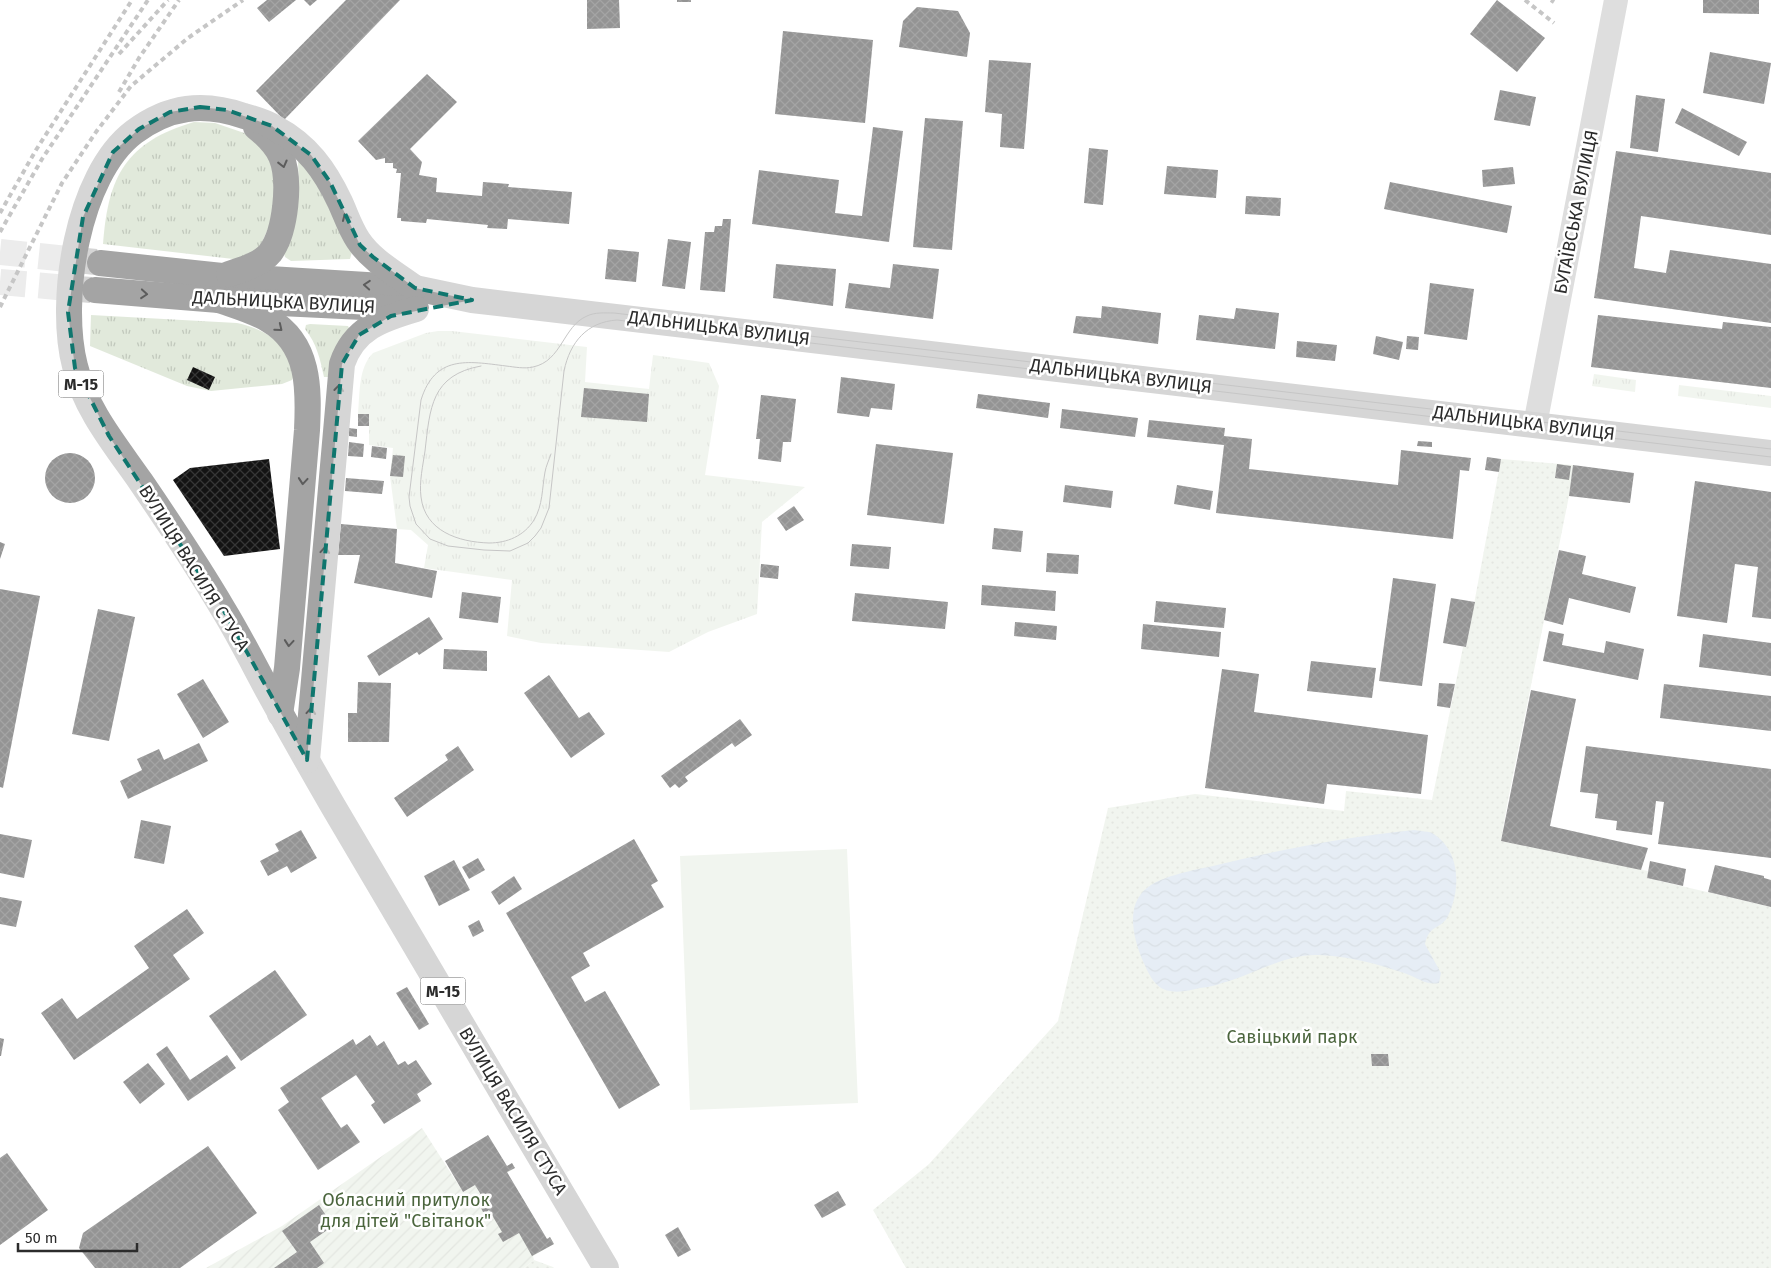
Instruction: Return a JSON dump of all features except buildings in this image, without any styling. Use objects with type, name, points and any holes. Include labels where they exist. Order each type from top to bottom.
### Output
[{"type":"main road","name":"БУГАЇВСЬКА ВУЛИЦЯ","points":[[1535,425],[1616,0]]},
{"type":"main road","name":"ВУЛИЦЯ ВАСИЛЯ СТУСА","points":[[221,288],[243,269],[259,262],[269,253],[276,242],[284,214],[285,166],[273,142],[242,115],[220,109],[200,107],[170,112],[154,119],[119,145],[102,170],[92,191],[83,217],[69,286],[68,312],[75,368],[88,400],[109,436],[178,536],[224,611],[280,714],[606,1268]]},
{"type":"main road","points":[[242,115],[272,126],[289,136],[311,155],[330,182],[351,230],[360,244],[416,299],[359,335],[352,343],[342,364],[307,760]]},
{"type":"main road","name":"ДАЛЬНИЦЬКА ВУЛИЦЯ","points":[[100,263],[221,288]]},
{"type":"main road","name":"ДАЛЬНИЦЬКА ВУЛИЦЯ","points":[[95,290],[221,288],[416,299],[472,300],[1771,453]]},
{"type":"main road","name":"М-15","points":[[221,288],[249,311],[270,321],[286,334],[300,354],[306,374],[309,397],[307,430],[287,668],[280,714]]},
{"type":"highlighted area","points":[[200,107],[227,110],[272,126],[311,155],[330,182],[360,245],[373,257],[415,288],[472,300],[391,316],[359,335],[342,364],[307,760],[224,611],[109,436],[75,368],[68,312],[83,217],[113,152],[139,129],[170,112]]},
{"type":"green space","points":[[194,122],[215,123],[253,136],[274,156],[274,215],[259,249],[242,260],[103,244],[110,199],[116,181],[125,165],[137,151],[152,140],[171,130]]},
{"type":"green space","points":[[304,160],[352,252],[350,259],[291,261],[285,257],[284,253],[299,188],[298,162]]},
{"type":"green space","points":[[91,315],[237,323],[244,325],[271,337],[282,347],[291,364],[294,376],[292,380],[282,384],[211,391],[187,386],[90,346]]},
{"type":"green space","points":[[306,325],[348,326],[349,328],[332,377],[324,377],[315,346],[305,329]]},
{"type":"green space","points":[[438,331],[587,347],[585,382],[649,389],[653,355],[709,363],[719,386],[705,475],[805,487],[762,522],[757,614],[708,632],[669,652],[541,643],[507,636],[512,580],[424,568],[428,545],[411,530],[397,529],[390,476],[393,448],[369,445],[369,414],[358,414],[362,374],[368,359],[373,353],[426,333]]},
{"type":"green space","points":[[1594,374],[1636,380],[1635,392],[1592,386]]},
{"type":"green space","points":[[1679,385],[1771,396],[1771,408],[1678,396]]},
{"type":"green space","name":"Савіцький парк","points":[[1501,459],[1573,465],[1569,496],[1501,841],[1648,871],[1647,878],[1771,907],[1771,1268],[906,1268],[873,1210],[929,1164],[1058,1021],[1108,808],[1195,794],[1344,811],[1346,791],[1432,800],[1463,647],[1466,647]]},
{"type":"green space","points":[[847,849],[858,1103],[690,1110],[680,856]]},
{"type":"green space","name":"Обласний притулок для дітей \"Світанок\"","points":[[422,1128],[463,1192],[512,1163],[515,1168],[507,1173],[547,1239],[550,1237],[554,1244],[533,1256],[534,1260],[524,1268],[206,1268],[282,1226]]},
{"type":"green space","points":[[534,1260],[553,1267],[554,1268],[524,1268]]},
{"type":"water","points":[[1414,830],[1432,833],[1442,840],[1449,849],[1456,871],[1455,894],[1448,916],[1429,933],[1425,944],[1441,973],[1439,983],[1426,982],[1404,973],[1362,961],[1319,955],[1281,961],[1217,985],[1174,992],[1164,990],[1149,974],[1134,935],[1133,917],[1134,909],[1141,894],[1155,883],[1187,872],[1290,849],[1364,836]]},
{"type":"tunnel","points":[[0,252],[96,262]]},
{"type":"tunnel","points":[[0,282],[91,290]]},
{"type":"tram line","points":[[1771,449],[614,313],[600,313],[590,315],[579,321],[557,351],[543,363],[533,367],[523,368],[466,363],[454,364],[444,368],[435,375],[427,385],[421,400],[409,497],[416,524],[430,539],[448,546],[510,551],[528,543],[541,528],[549,508],[564,371],[567,361],[575,343],[589,329],[617,320],[1771,457]]},
{"type":"tram line","points":[[481,366],[464,370],[452,377],[436,396],[429,421],[420,485],[424,509],[429,518],[445,532],[466,540],[496,543],[514,538],[530,526],[537,514],[541,502],[545,470],[551,454]]},
{"type":"railway","points":[[0,213],[36,150],[132,0]]},
{"type":"railway","points":[[0,232],[42,159],[148,0]]},
{"type":"railway","points":[[119,54],[168,0]]},
{"type":"railway","points":[[119,92],[139,58],[179,0]]},
{"type":"railway","points":[[0,307],[62,183],[96,132],[131,86],[188,38],[243,0]]},
{"type":"railway","points":[[1525,0],[1554,23]]}]
